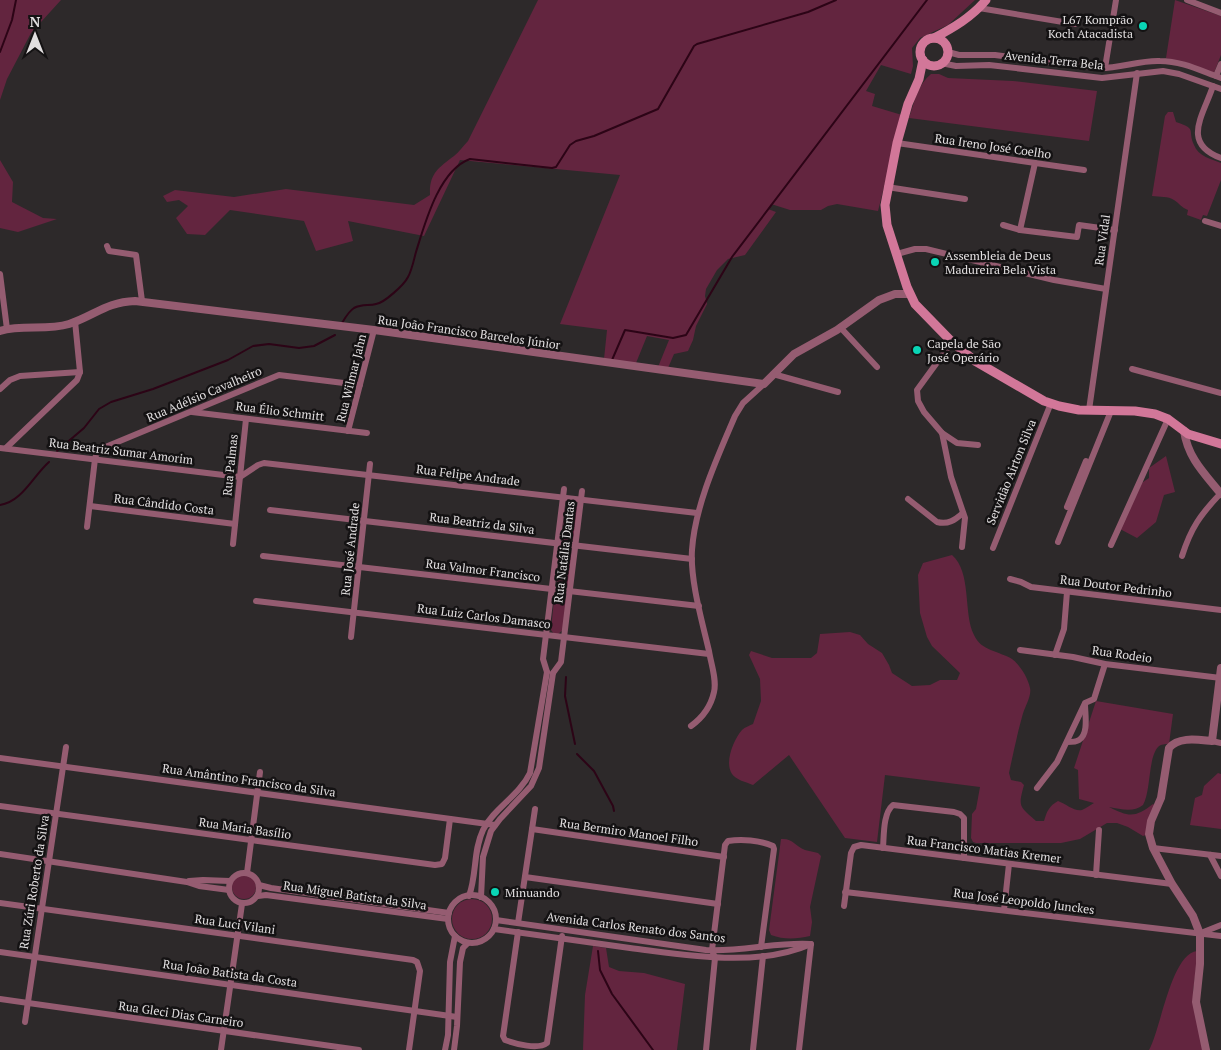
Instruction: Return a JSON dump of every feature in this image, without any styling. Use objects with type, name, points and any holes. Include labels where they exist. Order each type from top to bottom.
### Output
[{"type":"main road","points":[[938,65],[926,63],[923,60],[920,53],[921,45],[927,40],[955,27],[986,0]]},
{"type":"main road","points":[[919,79],[947,56],[947,49],[955,27]]},
{"type":"main road","points":[[934,38],[941,40],[947,49]]},
{"type":"main road","points":[[923,60],[919,79],[908,104],[897,143],[887,187],[885,206],[885,219],[915,304],[952,342],[980,365],[1051,404],[1089,410],[1146,412],[1168,420],[1192,436],[1221,444]]},
{"type":"street","points":[[1105,68],[1116,0]]},
{"type":"street","points":[[1187,0],[1221,12]]},
{"type":"street","points":[[979,8],[1076,24]]},
{"type":"street","name":"Avenida Terra Bela","points":[[947,49],[959,55],[995,55],[1105,68],[1160,61],[1185,65],[1219,77]]},
{"type":"street","points":[[1219,77],[1221,64]]},
{"type":"street","name":"Avenida Terra Bela","points":[[938,65],[989,65],[1110,78],[1155,71],[1172,72],[1221,89]]},
{"type":"street","name":"Rua Vidal","points":[[1089,410],[1137,73]]},
{"type":"street","points":[[1213,86],[1198,127],[1198,137],[1205,151],[1221,158]]},
{"type":"street","name":"Rua Ireno José Coelho","points":[[897,143],[1084,170]]},
{"type":"street","points":[[1020,230],[1035,163]]},
{"type":"street","points":[[887,187],[965,199]]},
{"type":"street","points":[[1205,220],[1221,226]]},
{"type":"street","points":[[1002,225],[1020,230],[1077,237],[1079,225],[1115,230]]},
{"type":"street","points":[[107,246],[110,251],[136,255],[142,302]]},
{"type":"street","points":[[897,254],[921,249],[933,250],[1054,280],[1106,288]]},
{"type":"street","points":[[0,274],[3,330]]},
{"type":"street","points":[[691,726],[706,711],[714,691],[692,559],[697,513],[735,416],[743,403],[794,354],[840,328],[885,297],[894,294],[910,294]]},
{"type":"street","name":"Rua João Francisco Barcelos Júnior","points":[[3,330],[59,326],[116,303],[125,301],[142,302],[374,330],[764,384]]},
{"type":"street","points":[[3,448],[78,380],[80,372],[75,321]]},
{"type":"street","points":[[840,328],[876,367]]},
{"type":"street","name":"Rua Wilmar Jahn","points":[[348,431],[374,330]]},
{"type":"street","points":[[952,342],[917,390],[917,394],[924,412],[942,433],[957,443],[978,446]]},
{"type":"street","points":[[1132,369],[1221,393]]},
{"type":"street","points":[[0,389],[14,378],[80,372]]},
{"type":"street","points":[[774,374],[838,392]]},
{"type":"street","name":"Rua Adélsio Cavalheiro","points":[[95,459],[96,454],[103,448],[279,375],[360,385]]},
{"type":"street","points":[[217,415],[216,405],[219,400]]},
{"type":"street","name":"Servidão Airton Silva","points":[[993,548],[1051,404]]},
{"type":"street","points":[[1067,506],[1109,411]]},
{"type":"street","points":[[1058,542],[1109,411]]},
{"type":"street","name":"Rua Élio Schmitt","points":[[191,412],[367,433]]},
{"type":"street","name":"Rua Palmas","points":[[233,544],[246,419]]},
{"type":"street","points":[[1111,545],[1168,420]]},
{"type":"street","points":[[1182,556],[1192,529],[1203,512],[1221,494],[1191,455],[1186,444],[1184,431]]},
{"type":"street","points":[[942,433],[951,476],[963,513],[965,526],[962,548]]},
{"type":"street","name":"Rua Beatriz Sumar Amorim","points":[[3,448],[240,477]]},
{"type":"street","points":[[87,527],[95,459]]},
{"type":"street","name":"Rua Felipe Andrade","points":[[240,477],[258,465],[264,464],[369,474],[697,513]]},
{"type":"street","name":"Rua José Andrade","points":[[351,637],[370,464]]},
{"type":"street","points":[[481,897],[483,858],[488,839],[495,825],[524,794],[535,778],[540,761],[550,673],[543,662],[564,489]]},
{"type":"street","name":"Rua Natália Dantas","points":[[550,673],[561,662],[582,491]]},
{"type":"street","points":[[908,499],[942,524],[955,520],[963,513]]},
{"type":"street","name":"Rua Cândido Costa","points":[[90,506],[235,524]]},
{"type":"street","name":"Rua Beatriz da Silva","points":[[270,510],[692,559]]},
{"type":"street","name":"Rua Valmor Francisco","points":[[263,556],[699,606]]},
{"type":"street","name":"Rua Doutor Pedrinho","points":[[1010,579],[1031,587],[1221,610]]},
{"type":"street","points":[[1055,655],[1064,629],[1067,592]]},
{"type":"street","name":"Rua Luiz Carlos Damasco","points":[[256,601],[709,654]]},
{"type":"street","name":"Rua Rodeio","points":[[1020,650],[1105,664],[1220,678]]},
{"type":"street","points":[[1037,788],[1058,762],[1085,703],[1094,699],[1105,664]]},
{"type":"street","points":[[1212,741],[1221,668]]},
{"type":"street","points":[[469,896],[473,884],[478,846],[486,824],[519,791],[530,773],[550,673]]},
{"type":"street","points":[[1067,742],[1082,738],[1086,722],[1085,703]]},
{"type":"street","points":[[1206,1050],[1196,1002],[1200,964],[1200,934],[1193,916],[1172,884],[1153,848],[1149,828],[1160,804],[1168,752],[1171,745],[1183,741],[1221,742]]},
{"type":"street","name":"Rua Zúri Roberto da Silva","points":[[24,1022],[66,746]]},
{"type":"street","name":"Rua Amântino Francisco da Silva","points":[[0,758],[495,825]]},
{"type":"street","points":[[247,873],[260,772]]},
{"type":"street","name":"Rua Maria Basílio","points":[[0,806],[439,865],[442,864],[445,858],[450,819]]},
{"type":"street","points":[[883,848],[887,814],[893,806],[954,812],[964,818],[964,858]]},
{"type":"street","points":[[518,923],[534,809]]},
{"type":"street","name":"Rua Bermiro Manoel Filho","points":[[532,829],[724,857]]},
{"type":"street","points":[[1096,874],[1099,830]]},
{"type":"street","points":[[706,1050],[715,958],[712,950],[725,845],[728,841],[739,840],[773,846],[774,851],[761,947]]},
{"type":"street","name":"Rua Francisco Matias Kremer","points":[[844,906],[852,849],[861,845],[1172,884]]},
{"type":"street","points":[[1153,848],[1221,856]]},
{"type":"street","points":[[0,854],[188,882],[199,886],[229,890]]},
{"type":"street","points":[[1210,855],[1221,876]]},
{"type":"street","points":[[1004,910],[1009,864]]},
{"type":"street","points":[[247,873],[255,877],[259,885],[258,896],[251,902],[242,904],[233,899],[229,890],[230,881],[237,874],[247,873]]},
{"type":"street","points":[[525,877],[718,904]]},
{"type":"street","points":[[188,882],[203,880],[230,881]]},
{"type":"street","name":"Rua Miguel Batista da Silva","points":[[259,885],[449,916]]},
{"type":"street","name":"Rua José Leopoldo Junckes","points":[[846,892],[1221,936]]},
{"type":"street","name":"Rua Miguel Batista da Silva","points":[[258,896],[266,895],[449,916]]},
{"type":"street","points":[[469,896],[481,897],[492,906],[496,920],[494,929],[491,934],[481,941],[468,942],[461,940],[451,931],[449,916],[454,903],[469,896]]},
{"type":"street","name":"Rua Luci Vilani","points":[[0,903],[412,960],[417,962],[420,972],[415,1011]]},
{"type":"street","points":[[221,1050],[242,904]]},
{"type":"street","name":"Avenida Carlos Renato dos Santos","points":[[496,920],[723,951],[812,944]]},
{"type":"street","points":[[1200,934],[1221,925]]},
{"type":"street","name":"Avenida Carlos Renato dos Santos","points":[[494,929],[715,958],[764,956],[798,950],[812,944]]},
{"type":"street","points":[[518,932],[504,1030],[505,1040],[534,1047],[545,1046],[548,1040],[563,930]]},
{"type":"street","points":[[445,1050],[448,1035],[450,962],[455,936]]},
{"type":"street","points":[[454,1050],[460,962],[463,948],[468,942]]},
{"type":"street","points":[[799,1050],[812,944]]},
{"type":"street","name":"Rua João Batista da Costa","points":[[0,952],[457,1017]]},
{"type":"street","points":[[753,1050],[764,956]]},
{"type":"street","name":"Rua Gleci Dias Carneiro","points":[[0,1000],[359,1050]]},
{"type":"street","points":[[410,1050],[415,1011]]},
{"type":"shaded area","points":[[0,0],[61,0],[31,33],[7,79],[0,100]]},
{"type":"shaded area","points":[[538,0],[975,0],[948,25],[920,38],[912,48],[913,66],[911,74],[881,65],[866,91],[875,94],[872,106],[902,115],[878,211],[837,204],[821,210],[790,210],[771,204],[768,209],[776,212],[745,255],[728,259],[717,270],[706,289],[707,304],[696,326],[688,351],[674,354],[668,368],[658,367],[669,340],[647,336],[636,363],[604,359],[607,330],[560,324],[620,175],[460,160],[424,236],[348,221],[353,241],[316,251],[304,221],[230,210],[205,235],[187,234],[176,218],[188,206],[179,200],[167,202],[163,196],[175,190],[234,197],[286,189],[414,205],[430,195],[431,182],[436,172],[468,141]]},
{"type":"shaded area","points":[[1175,0],[1221,16],[1221,55],[1214,73],[1166,58]]},
{"type":"shaded area","points":[[931,74],[939,74],[948,78],[1013,81],[1097,91],[1089,141],[909,118],[920,88]]},
{"type":"shaded area","points":[[1168,112],[1173,112],[1176,122],[1190,128],[1192,140],[1198,152],[1221,163],[1221,180],[1207,216],[1203,215],[1201,220],[1187,215],[1188,210],[1172,199],[1152,196],[1165,116]]},
{"type":"shaded area","points":[[0,160],[13,182],[12,202],[43,218],[57,219],[18,232],[0,228]]},
{"type":"shaded area","points":[[1166,456],[1175,492],[1164,495],[1156,522],[1137,538],[1120,529],[1140,484],[1149,478],[1149,468]]},
{"type":"shaded area","points":[[570,504],[575,505],[578,509],[574,539],[566,542],[562,538],[565,508]]},
{"type":"shaded area","points":[[567,550],[572,555],[568,585],[564,589],[560,588],[557,584],[560,554]]},
{"type":"shaded area","points":[[952,555],[958,562],[965,582],[969,616],[974,635],[986,648],[1012,659],[1021,668],[1029,684],[1030,695],[1020,724],[1009,773],[1011,780],[1021,782],[1024,785],[1021,806],[1036,821],[1044,821],[1049,809],[1058,801],[1079,810],[1094,803],[1079,799],[1078,770],[1074,768],[1096,701],[1173,714],[1169,744],[1160,745],[1155,752],[1146,799],[1143,805],[1131,810],[1109,807],[1122,813],[1136,814],[1153,804],[1156,806],[1146,835],[1143,836],[1117,823],[1107,823],[1080,839],[1061,843],[976,843],[971,838],[972,814],[976,809],[980,787],[885,775],[877,842],[845,838],[789,755],[753,785],[732,774],[729,763],[733,745],[742,730],[753,724],[761,701],[760,679],[749,655],[751,651],[772,658],[811,658],[817,653],[820,634],[850,632],[860,635],[868,644],[882,653],[892,673],[912,686],[930,685],[940,680],[957,680],[960,673],[932,646],[927,637],[920,613],[918,575],[923,563]]},
{"type":"shaded area","points":[[561,596],[566,600],[563,630],[558,634],[554,634],[551,630],[554,599]]},
{"type":"shaded area","points":[[1218,773],[1221,774],[1221,829],[1190,825],[1195,798],[1202,795],[1204,786]]},
{"type":"shaded area","points":[[781,839],[788,840],[805,850],[818,853],[821,856],[810,907],[812,922],[810,936],[781,938],[771,935],[769,930]]},
{"type":"shaded area","points":[[244,875],[253,878],[256,887],[253,896],[244,899],[235,896],[232,887],[235,878]]},
{"type":"shaded area","points":[[472,899],[486,905],[492,919],[486,933],[472,939],[458,933],[452,919],[458,905]]},
{"type":"shaded area","points":[[593,946],[606,948],[609,967],[619,971],[644,973],[685,984],[677,1050],[583,1050],[585,995]]},
{"type":"shaded area","points":[[1197,951],[1193,992],[1204,1050],[1149,1050],[1180,965],[1188,955]]},
{"type":"waterway","points":[[0,52],[12,20],[16,0]]},
{"type":"waterway","points":[[342,323],[354,308],[380,303],[394,293],[406,280],[411,271],[424,227],[435,199],[450,174],[459,165],[470,159],[556,167],[570,145],[576,141],[594,136],[658,109],[694,46],[697,44],[808,12],[836,0]]},
{"type":"waterway","points":[[612,360],[625,330],[673,338],[686,335],[732,257],[927,0]]},
{"type":"waterway","points":[[57,451],[84,428],[99,409],[111,402],[153,389],[228,360],[253,346],[269,344],[299,348],[314,346],[335,335]]},
{"type":"waterway","points":[[0,505],[8,503],[21,494],[49,462]]},
{"type":"waterway","points":[[566,677],[565,696],[575,744]]},
{"type":"waterway","points":[[577,754],[594,771],[614,811]]},
{"type":"waterway","points":[[598,951],[600,970],[612,994],[653,1050]]},
{"type":"place","name":"L67 Komprão Koch Atacadista","points":[[1143,26]]},
{"type":"place","name":"Assembleia de Deus Madureira Bela Vista","points":[[935,262]]},
{"type":"place","name":"Capela de São José Operário","points":[[917,350]]},
{"type":"place","name":"Minuando","points":[[495,892]]}]
